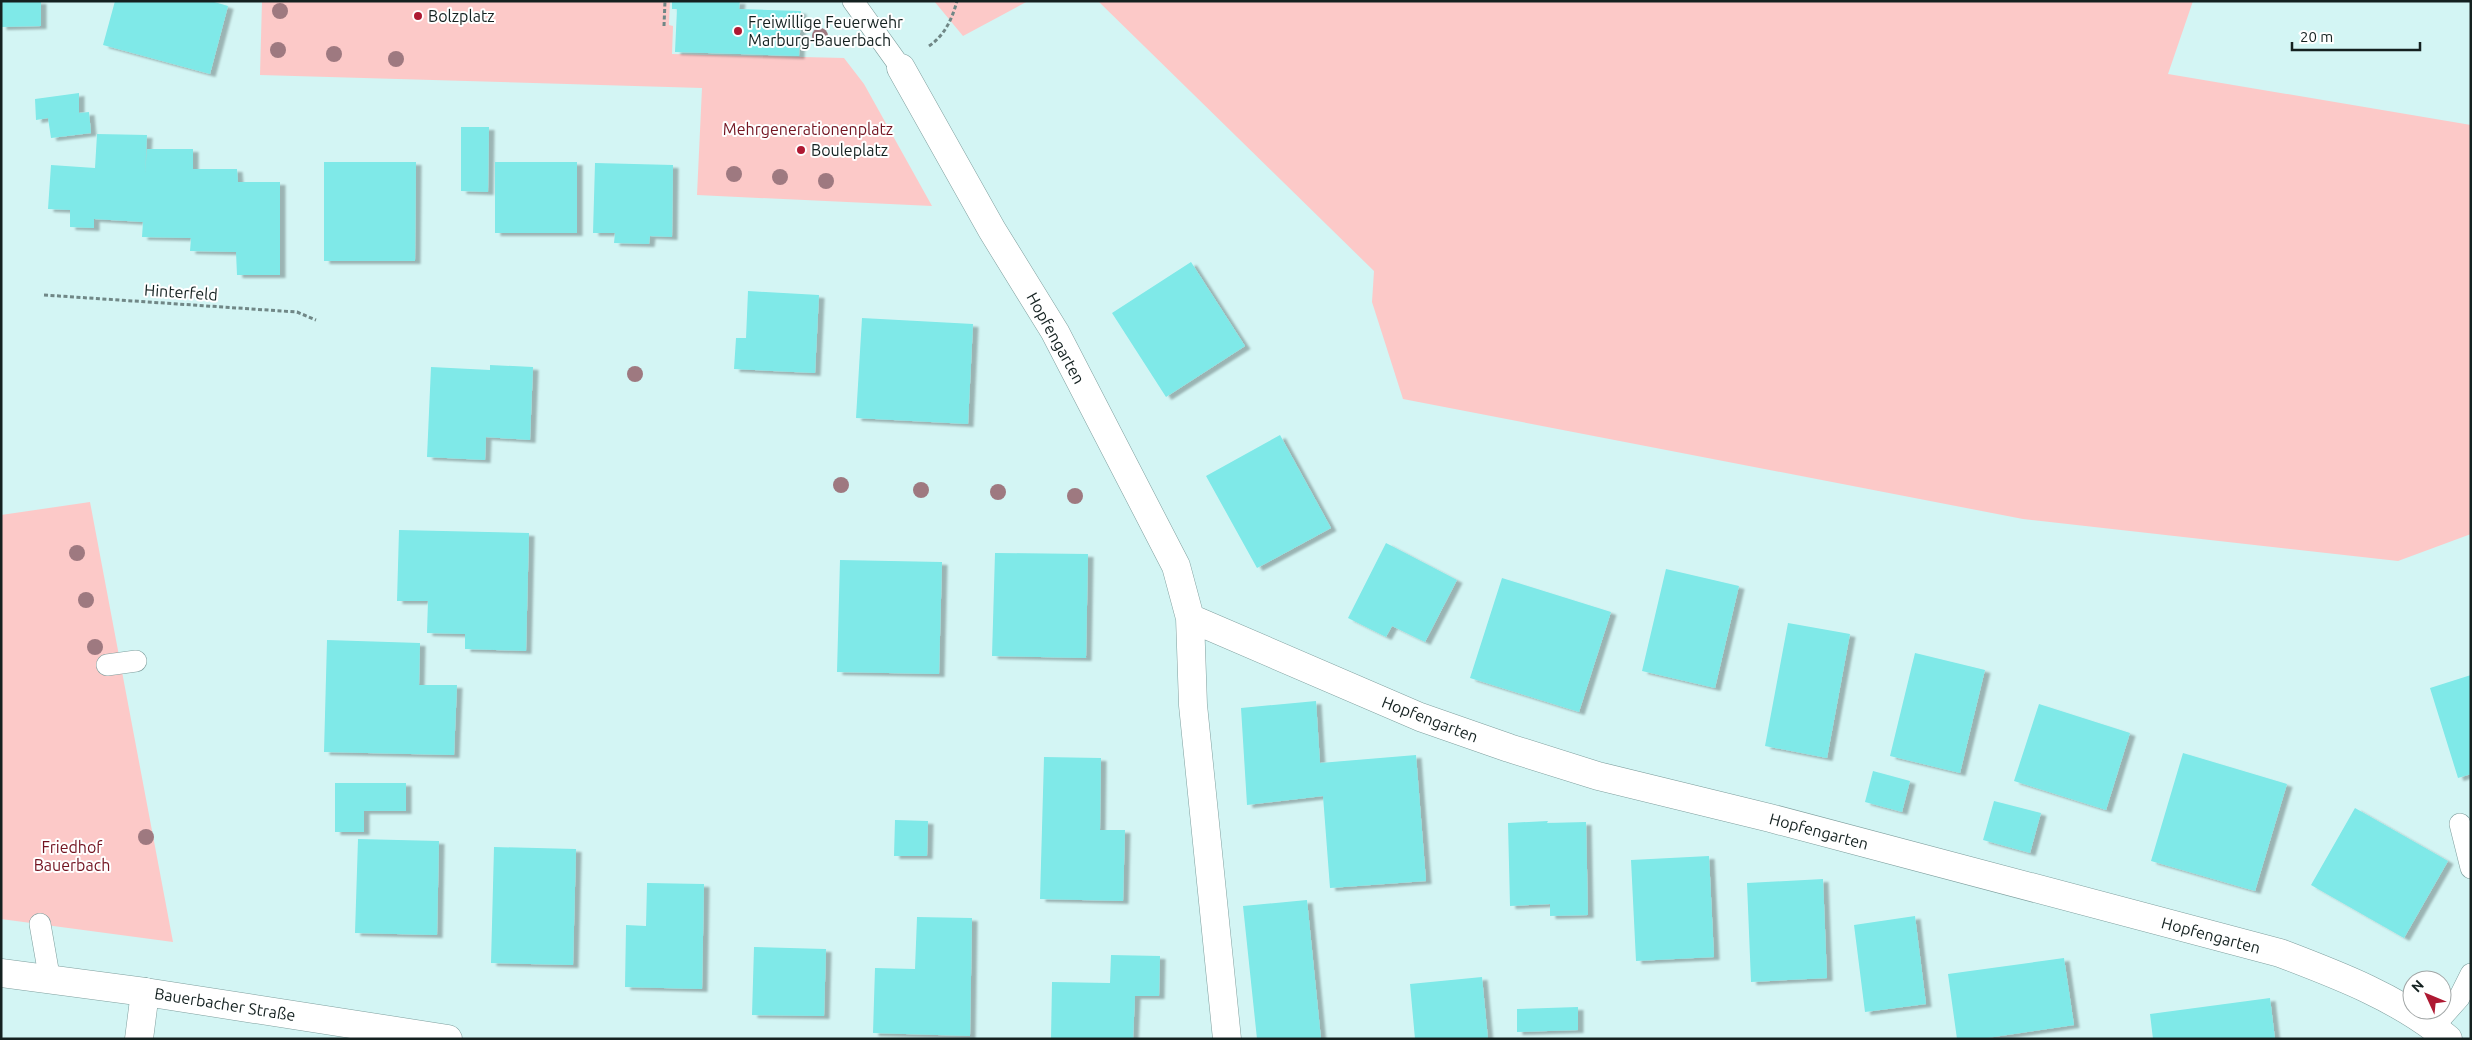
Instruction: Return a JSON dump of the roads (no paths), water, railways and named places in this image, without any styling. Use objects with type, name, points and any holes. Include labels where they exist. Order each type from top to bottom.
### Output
[{"type":"street","name":"Hopfengarten","points":[[901,68],[992,230],[1055,332],[1176,566],[1190,618],[1193,705],[1227,1039]]},
{"type":"street","name":"Hopfengarten","points":[[1190,618],[1420,717],[1508,748],[1598,776],[1770,818],[2280,954],[2339,976],[2392,1002],[2440,1033]]},
{"type":"street","name":"Bauerbacher Straße","points":[[1,974],[145,992],[448,1039]]},
{"type":"street","points":[[139,1039],[145,992]]},
{"type":"lane","points":[[853,1],[901,68]]},
{"type":"lane","points":[[107,665],[136,661]]},
{"type":"lane","points":[[2460,824],[2471,868]]},
{"type":"lane","points":[[40,924],[50,981]]},
{"type":"lane","points":[[2440,1033],[2471,974]]},
{"type":"place","name":"Bolzplatz","points":[[418,16]]},
{"type":"place","name":"Freiwillige Feuerwehr Marburg-Bauerbach","points":[[738,31]]},
{"type":"place","name":"Bouleplatz","points":[[801,150]]},
{"type":"park label","name":"Mehrgenerationenplatz","points":[[808,129]]},
{"type":"park label","name":"Friedhof Bauerbach","points":[[72,856]]}]
